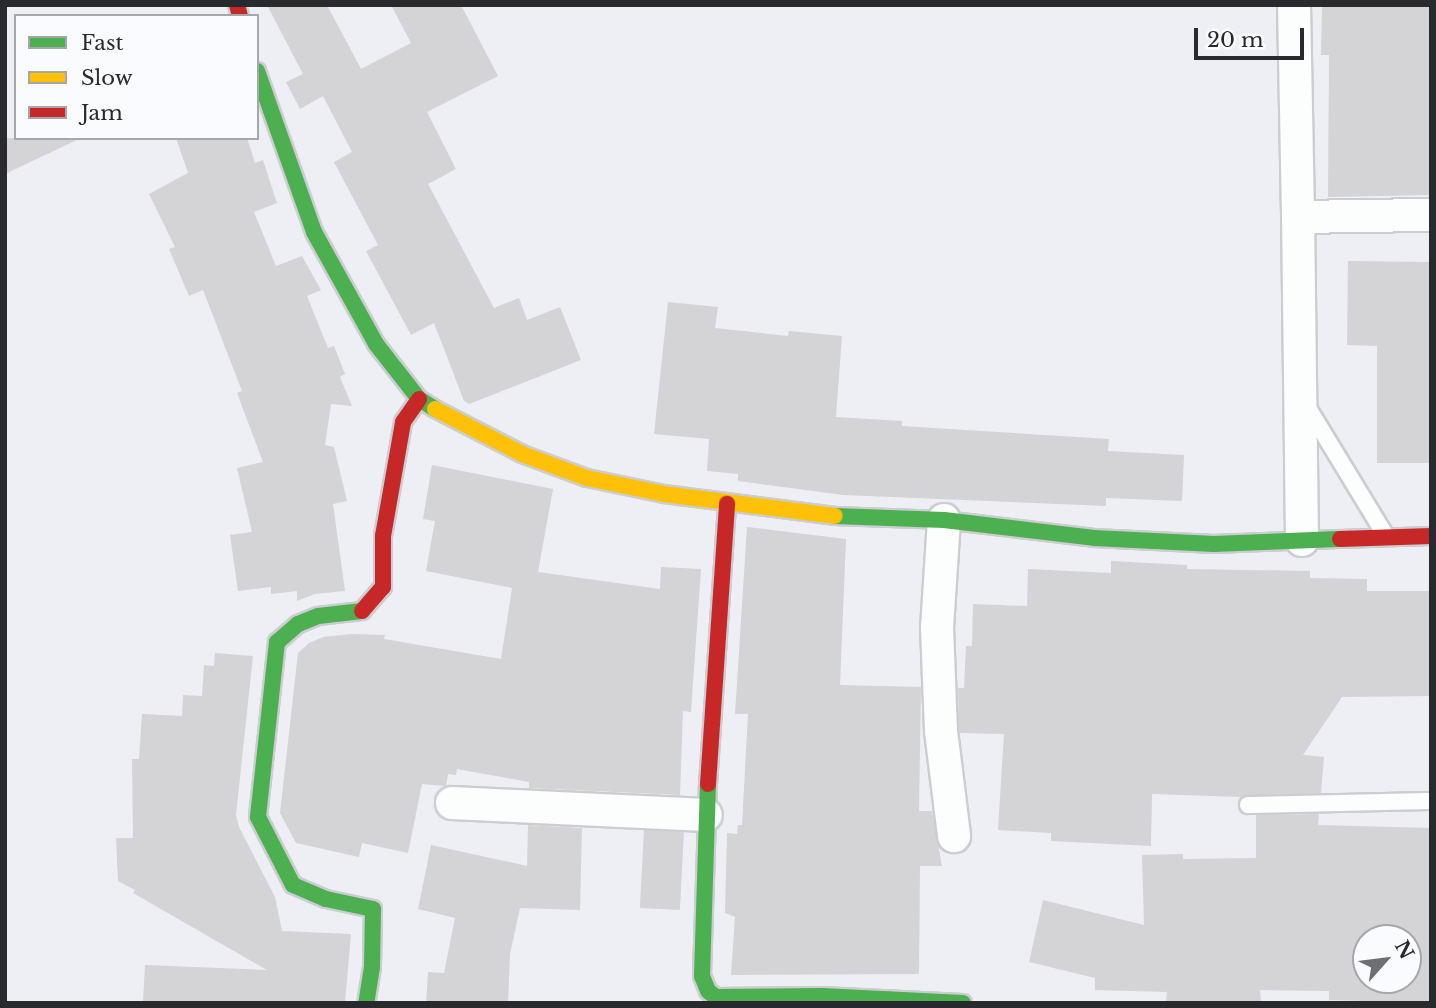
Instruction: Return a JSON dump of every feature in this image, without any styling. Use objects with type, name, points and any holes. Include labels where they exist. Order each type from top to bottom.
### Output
[{"type":"street","points":[[1294,5],[1302,540]]},
{"type":"street","points":[[259,77],[292,177],[314,232],[376,344],[419,399],[469,429],[522,454],[587,478],[727,504],[841,517],[944,520],[1094,538],[1214,544],[1431,536]]},
{"type":"street","points":[[1298,217],[1431,215]]},
{"type":"street","points":[[366,1003],[372,967],[373,909],[326,899],[293,885],[258,817],[277,642],[298,624],[318,616],[365,611],[383,587],[383,536],[403,422],[419,399]]},
{"type":"street","points":[[727,504],[706,815],[702,976],[708,991],[716,997],[822,996],[963,1003]]},
{"type":"street","points":[[944,520],[937,627],[941,730],[954,836]]},
{"type":"street","points":[[452,803],[706,815]]},
{"type":"lane","points":[[1300,395],[1387,537]]},
{"type":"lane","points":[[1248,805],[1431,801]]},
{"type":"building","points":[[267,5],[327,5],[361,69],[411,43],[391,5],[461,5],[498,76],[427,112],[456,169],[428,184],[494,308],[519,298],[527,320],[560,307],[581,360],[469,404],[464,401],[434,323],[411,335],[366,251],[378,245],[334,162],[352,152],[323,96],[300,109],[286,82],[303,74]]},
{"type":"building","points":[[1322,5],[1431,5],[1431,195],[1328,197],[1329,55],[1321,55]]},
{"type":"building","points":[[5,138],[77,140],[5,174]]},
{"type":"building","points":[[177,140],[248,140],[255,163],[263,160],[277,203],[254,212],[276,266],[302,256],[321,290],[307,296],[328,348],[334,346],[345,374],[340,377],[352,406],[331,404],[325,445],[334,447],[347,501],[333,504],[345,591],[315,594],[297,601],[297,591],[271,594],[271,587],[238,591],[230,535],[252,532],[237,468],[263,462],[237,393],[242,391],[203,290],[189,296],[169,249],[175,247],[149,194],[188,173]]},
{"type":"building","points":[[1348,261],[1431,262],[1431,463],[1377,463],[1377,346],[1347,345]]},
{"type":"building","points":[[668,302],[718,307],[715,328],[788,336],[789,331],[842,336],[836,417],[902,421],[902,426],[1109,439],[1108,451],[1184,455],[1182,501],[1106,498],[1106,506],[843,495],[738,481],[738,474],[707,471],[709,439],[654,434]]},
{"type":"building","points":[[432,465],[553,489],[538,572],[660,589],[661,567],[701,569],[691,712],[683,711],[680,795],[529,788],[529,782],[457,769],[456,775],[448,774],[446,786],[422,784],[408,853],[362,843],[359,857],[296,843],[280,813],[298,653],[309,643],[323,637],[385,635],[384,639],[501,659],[512,588],[426,571],[435,521],[423,519]]},
{"type":"building","points":[[747,527],[846,539],[840,685],[921,687],[919,811],[932,811],[942,866],[920,866],[919,974],[731,975],[735,917],[725,913],[727,833],[737,834],[738,825],[742,825],[748,714],[735,714]]},
{"type":"building","points":[[1111,561],[1187,565],[1187,569],[1310,571],[1310,578],[1367,579],[1367,591],[1431,591],[1431,696],[1342,697],[1303,755],[1324,757],[1321,793],[1241,797],[1152,794],[1151,846],[1051,841],[1051,833],[998,830],[1004,734],[960,733],[959,730],[958,688],[964,688],[966,646],[972,646],[973,604],[1027,606],[1028,569],[1111,573]]},
{"type":"building","points":[[215,653],[253,656],[236,815],[239,827],[275,897],[282,931],[351,934],[345,1003],[143,1003],[145,965],[267,970],[133,893],[135,890],[118,881],[116,838],[133,838],[132,759],[139,759],[142,714],[182,716],[183,695],[202,696],[204,665],[214,666]]},
{"type":"building","points":[[1319,814],[1318,825],[1431,828],[1431,1003],[1329,1000],[1329,991],[1260,990],[1261,1001],[1166,1002],[1167,992],[1095,990],[1095,978],[1029,962],[1043,900],[1144,925],[1142,855],[1183,854],[1183,859],[1256,858],[1256,815]]},
{"type":"building","points":[[528,825],[582,828],[580,910],[520,908],[510,954],[508,1003],[426,1003],[428,972],[444,973],[455,918],[418,909],[431,845],[527,866]]},
{"type":"building","points":[[644,830],[684,832],[680,910],[640,908]]},
{"type":"traffic: fast","points":[[259,77],[314,232],[376,344],[419,399],[435,409]]},
{"type":"traffic: fast","points":[[835,516],[944,520],[1094,538],[1214,544],[1340,539]]},
{"type":"traffic: fast","points":[[362,611],[318,616],[298,624],[277,642],[258,817],[293,885],[326,899],[373,909],[372,967],[366,1003]]},
{"type":"traffic: fast","points":[[708,784],[702,976],[708,991],[716,997],[822,996],[963,1003]]},
{"type":"traffic: slow","points":[[435,409],[522,454],[587,478],[664,494],[835,516]]},
{"type":"traffic: jam","points":[[237,5],[239,14]]},
{"type":"traffic: jam","points":[[362,611],[383,587],[383,536],[403,422],[419,399]]},
{"type":"traffic: jam","points":[[708,784],[727,504]]},
{"type":"traffic: jam","points":[[1340,539],[1431,536]]}]
